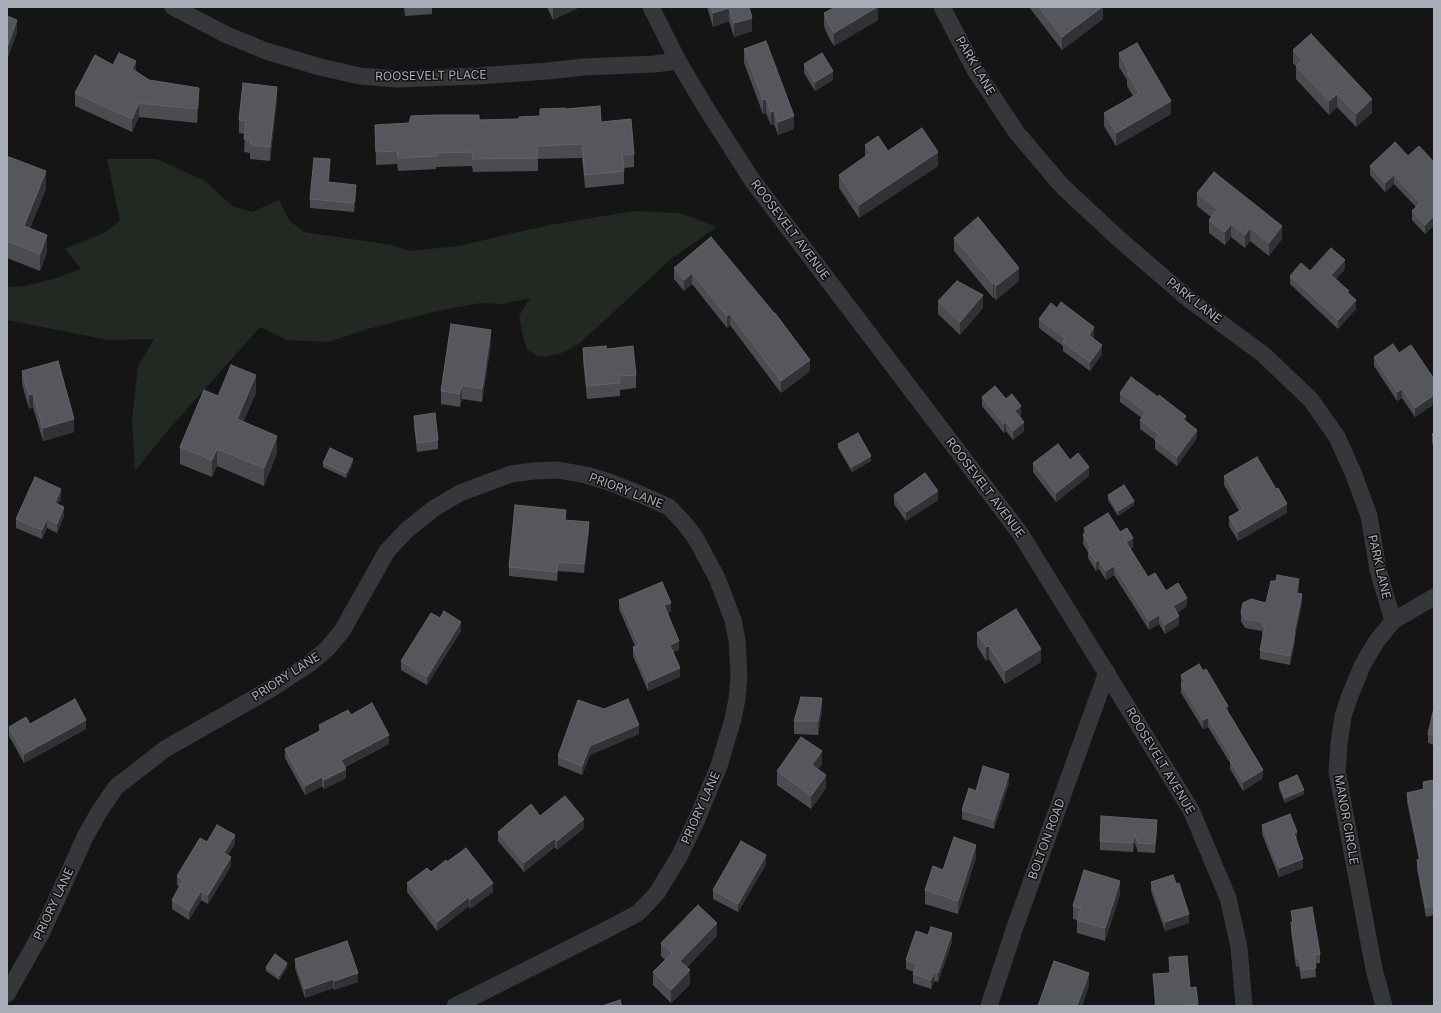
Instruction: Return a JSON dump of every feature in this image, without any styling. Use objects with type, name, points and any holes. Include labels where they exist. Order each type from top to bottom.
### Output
[{"type":"street","name":"ROOSEVELT PLACE","points":[[173,7],[227,35],[266,51],[320,67],[360,76],[397,79],[477,76],[584,67],[678,62]]},
{"type":"street","name":"ROOSEVELT AVENUE","points":[[651,7],[678,62],[752,180],[1020,533],[1191,810],[1228,898],[1239,947],[1244,1006]]},
{"type":"street","name":"PARK LANE","points":[[942,7],[974,70],[1013,127],[1062,186],[1119,239],[1191,301],[1264,355],[1311,400],[1337,437],[1354,475],[1369,516],[1378,570],[1393,621]]},
{"type":"street","name":"PRIORY LANE","points":[[7,994],[42,932],[84,837],[116,787],[165,750],[274,686],[309,664],[327,649],[342,630],[387,551],[407,530],[433,509],[460,492],[511,474],[558,470],[586,475],[642,494],[669,507],[684,522],[695,538],[718,578],[733,620],[737,640],[739,676],[733,719],[720,766],[679,857],[657,893],[638,913],[455,1006]]},
{"type":"street","name":"MANOR CIRCLE","points":[[1384,1006],[1374,968],[1337,771],[1339,744],[1349,698],[1362,666],[1376,642],[1393,621],[1434,597]]},
{"type":"street","name":"BOLTON ROAD","points":[[989,1006],[1014,930],[1107,672]]},
{"type":"shaded area","points":[[107,159],[157,159],[205,181],[232,206],[252,212],[279,200],[289,220],[304,232],[392,245],[409,251],[458,246],[549,225],[634,211],[680,213],[717,227],[671,259],[580,343],[562,353],[545,357],[537,356],[527,349],[523,336],[519,316],[530,298],[502,304],[480,303],[442,310],[371,328],[328,342],[287,340],[260,327],[169,429],[135,471],[132,419],[138,366],[154,339],[108,340],[7,320],[7,287],[25,286],[53,279],[81,269],[65,249],[104,233],[120,221]]},
{"type":"building","points":[[711,7],[749,7],[752,18],[734,23],[729,8],[713,13]]},
{"type":"building","points":[[835,7],[877,7],[834,33],[824,13]]},
{"type":"building","points":[[1039,7],[1102,7],[1062,37]]},
{"type":"building","points":[[7,16],[17,20],[7,48]]},
{"type":"building","points":[[1311,34],[1372,99],[1356,114],[1337,94],[1329,101],[1296,66],[1302,60],[1293,50]]},
{"type":"building","points":[[766,41],[794,116],[778,122],[774,111],[771,112],[766,99],[763,100],[744,49]]},
{"type":"building","points":[[1137,43],[1171,101],[1116,133],[1104,113],[1139,93],[1127,73],[1129,72],[1119,53]]},
{"type":"building","points":[[119,53],[136,61],[132,69],[149,80],[199,88],[197,109],[139,103],[132,119],[75,93],[95,55],[113,65]]},
{"type":"building","points":[[822,53],[833,71],[815,82],[804,64]]},
{"type":"building","points":[[243,83],[277,87],[270,147],[250,145],[251,140],[244,139],[246,121],[239,120]]},
{"type":"building","points":[[600,106],[601,122],[631,119],[634,154],[622,155],[624,171],[585,175],[582,144],[537,146],[538,158],[473,159],[472,152],[436,153],[436,156],[398,158],[397,151],[376,152],[375,125],[409,123],[411,116],[479,115],[479,120],[519,119],[519,117],[540,116],[540,109],[565,109]]},
{"type":"building","points":[[922,128],[938,152],[859,205],[839,175],[870,153],[865,145],[878,136],[888,151]]},
{"type":"building","points":[[1395,142],[1408,156],[1419,146],[1434,162],[1434,216],[1425,225],[1412,211],[1420,203],[1394,175],[1385,183],[1370,166]]},
{"type":"building","points":[[9,157],[46,171],[24,226],[47,235],[40,254],[7,241],[7,163]]},
{"type":"building","points":[[314,158],[330,159],[328,182],[356,185],[354,203],[310,199]]},
{"type":"building","points":[[1214,172],[1282,226],[1269,243],[1250,228],[1245,235],[1231,224],[1225,232],[1209,220],[1218,209],[1197,193]]},
{"type":"building","points":[[978,217],[1019,268],[996,286],[954,238]]},
{"type":"building","points":[[711,237],[775,313],[810,360],[781,381],[730,314],[727,316],[692,273],[684,280],[674,268]]},
{"type":"building","points":[[1331,248],[1345,260],[1331,275],[1349,291],[1347,292],[1356,300],[1338,320],[1290,276],[1301,263],[1310,271]]},
{"type":"building","points":[[957,281],[983,295],[960,322],[938,301]]},
{"type":"building","points":[[1061,302],[1094,327],[1089,335],[1102,345],[1090,362],[1063,342],[1065,338],[1039,319],[1051,303],[1057,308]]},
{"type":"building","points":[[451,324],[491,330],[482,389],[462,385],[460,394],[441,391]]},
{"type":"building","points":[[1393,344],[1399,353],[1411,345],[1434,379],[1434,395],[1415,408],[1402,389],[1397,392],[1374,357]]},
{"type":"building","points":[[606,346],[607,349],[633,346],[636,375],[619,376],[620,383],[587,386],[583,348]]},
{"type":"building","points":[[58,361],[74,419],[43,428],[33,394],[29,395],[22,371]]},
{"type":"building","points":[[231,365],[256,375],[237,419],[277,436],[264,468],[217,449],[212,460],[180,447],[204,390],[218,396]]},
{"type":"building","points":[[1131,377],[1158,397],[1159,395],[1186,416],[1183,419],[1197,430],[1177,457],[1155,440],[1159,434],[1140,420],[1146,412],[1120,393]]},
{"type":"building","points":[[995,386],[1006,399],[1012,394],[1021,406],[1015,411],[1024,422],[1013,431],[1006,422],[1004,424],[982,397]]},
{"type":"building","points":[[435,413],[438,440],[417,443],[414,416]]},
{"type":"building","points":[[858,433],[871,456],[852,467],[838,444]]},
{"type":"building","points":[[1058,444],[1070,460],[1078,453],[1089,467],[1056,493],[1033,463]]},
{"type":"building","points":[[330,448],[353,459],[346,473],[323,463]]},
{"type":"building","points":[[1257,457],[1276,489],[1278,488],[1287,504],[1238,532],[1229,517],[1243,509],[1224,476]]},
{"type":"building","points":[[925,473],[938,491],[906,512],[894,495]]},
{"type":"building","points":[[35,477],[61,489],[55,503],[64,507],[57,524],[47,519],[42,530],[16,519]]},
{"type":"building","points":[[1124,485],[1134,501],[1118,511],[1108,495]]},
{"type":"building","points":[[515,505],[566,510],[565,520],[589,522],[584,564],[558,562],[557,572],[509,567]]},
{"type":"building","points":[[1108,513],[1120,532],[1127,528],[1133,538],[1126,542],[1148,577],[1155,573],[1166,591],[1178,583],[1187,598],[1173,606],[1179,616],[1165,625],[1159,615],[1149,621],[1114,566],[1106,571],[1099,560],[1096,562],[1088,550],[1091,548],[1083,535],[1087,533],[1084,528]]},
{"type":"building","points":[[1277,575],[1299,579],[1296,593],[1302,594],[1290,656],[1260,650],[1265,627],[1262,626],[1263,622],[1245,619],[1241,612],[1243,603],[1251,599],[1266,603],[1271,581],[1276,581]]},
{"type":"building","points":[[662,582],[671,603],[664,605],[679,641],[670,645],[680,668],[648,682],[633,647],[639,645],[619,600]]},
{"type":"building","points":[[1016,609],[1041,649],[1005,671],[989,646],[986,647],[977,633]]},
{"type":"building","points":[[444,611],[461,622],[427,677],[401,661],[431,613],[440,618]]},
{"type":"building","points":[[1199,664],[1203,671],[1206,669],[1228,706],[1225,707],[1263,770],[1243,782],[1230,760],[1232,758],[1208,718],[1203,720],[1181,684],[1185,682],[1181,675]]},
{"type":"building","points":[[801,697],[822,698],[818,721],[794,721]]},
{"type":"building","points":[[75,699],[86,720],[24,754],[9,727],[26,717],[30,724]]},
{"type":"building","points":[[628,699],[639,725],[590,746],[582,766],[558,756],[578,700],[604,709]]},
{"type":"building","points":[[372,703],[389,735],[341,760],[346,769],[324,780],[322,777],[305,786],[285,749],[322,730],[319,725],[348,710],[351,715]]},
{"type":"building","points":[[1434,708],[1434,736],[1428,734]]},
{"type":"building","points":[[801,737],[822,751],[812,765],[826,775],[811,796],[777,771]]},
{"type":"building","points":[[983,766],[1009,774],[994,820],[962,810],[969,788],[976,791]]},
{"type":"building","points":[[1297,775],[1304,790],[1285,798],[1279,783]]},
{"type":"building","points":[[1434,780],[1434,799],[1432,799],[1434,810],[1434,906],[1426,908],[1417,860],[1420,859],[1407,793],[1424,789],[1423,782]]},
{"type":"building","points":[[565,796],[584,819],[557,841],[555,838],[524,863],[498,832],[531,804],[540,816]]},
{"type":"building","points":[[1290,814],[1297,832],[1294,833],[1303,859],[1279,868],[1262,825]]},
{"type":"building","points":[[1101,816],[1157,820],[1155,844],[1138,843],[1135,834],[1133,843],[1100,841]]},
{"type":"building","points":[[217,825],[235,835],[224,853],[231,857],[208,895],[201,891],[189,911],[172,900],[183,880],[177,876],[200,838],[207,842]]},
{"type":"building","points":[[954,837],[976,845],[958,901],[925,890],[933,866],[943,870]]},
{"type":"building","points":[[741,841],[766,855],[738,904],[713,890]]},
{"type":"building","points":[[466,848],[493,883],[470,900],[469,897],[437,922],[407,883],[427,868],[431,872],[446,860],[447,862]]},
{"type":"building","points":[[1084,870],[1120,881],[1105,928],[1077,920],[1081,908],[1073,906]]},
{"type":"building","points":[[1173,875],[1176,884],[1179,883],[1189,914],[1165,922],[1151,882]]},
{"type":"building","points":[[698,905],[717,923],[680,961],[690,970],[671,990],[653,972],[672,953],[661,943]]},
{"type":"building","points":[[1312,907],[1320,954],[1314,955],[1316,968],[1301,970],[1299,957],[1296,958],[1291,911]]},
{"type":"building","points":[[931,927],[952,933],[938,973],[934,972],[931,980],[913,974],[917,964],[906,960],[916,931],[928,935]]},
{"type":"building","points":[[347,941],[358,973],[334,981],[333,979],[305,989],[295,959]]},
{"type":"building","points":[[275,954],[287,963],[279,976],[266,967]]},
{"type":"building","points":[[1187,956],[1190,988],[1196,987],[1198,1004],[1156,1006],[1153,974],[1170,973],[1169,957]]},
{"type":"building","points":[[1054,961],[1089,973],[1077,1006],[1038,1006]]},
{"type":"building","points":[[620,1000],[622,1006],[602,1006]]}]
